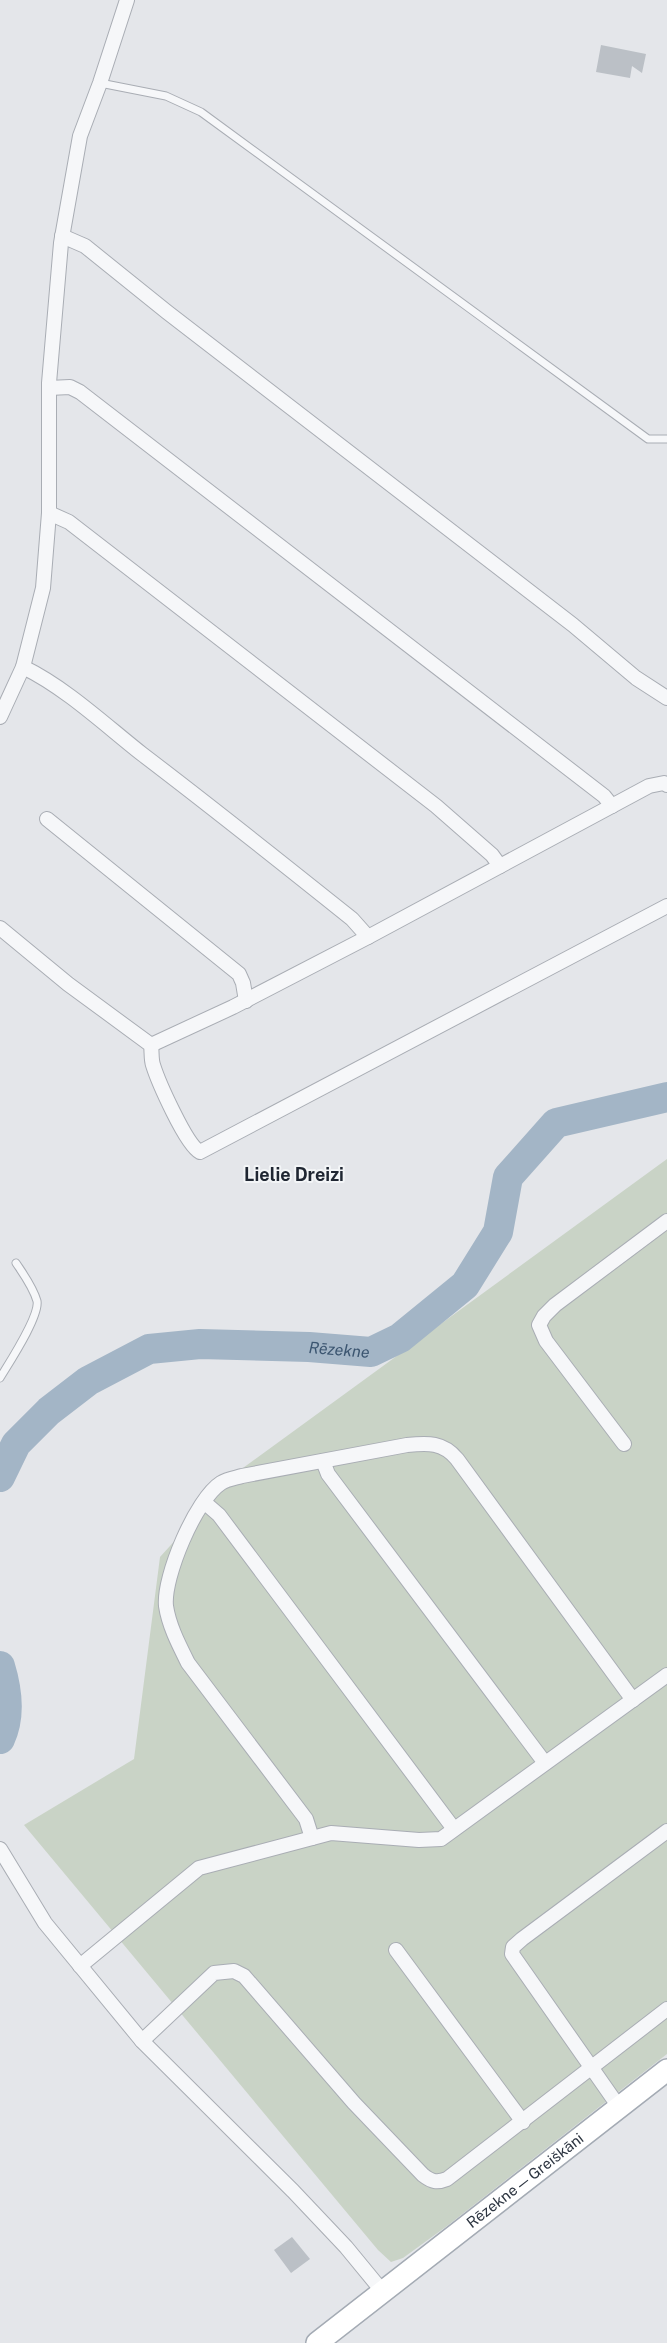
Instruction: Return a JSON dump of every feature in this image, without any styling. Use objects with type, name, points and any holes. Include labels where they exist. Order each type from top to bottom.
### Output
[{"type":"main road","name":"Rēzekne — Greiškāni","points":[[317,2343],[667,2070]]},
{"type":"street","points":[[0,717],[23,667],[43,588],[49,513],[49,388],[62,236],[80,136],[100,83],[127,0]]},
{"type":"street","points":[[62,236],[85,246],[573,625],[636,678],[667,698]]},
{"type":"street","points":[[49,388],[70,387],[80,392],[528,735],[604,796],[612,806]]},
{"type":"street","points":[[49,513],[69,522],[436,806],[492,855],[500,866]]},
{"type":"street","points":[[23,667],[39,675],[78,703],[198,795],[352,919],[368,937]]},
{"type":"street","points":[[151,1045],[246,1001],[649,786],[666,782]]},
{"type":"street","points":[[47,819],[239,974],[243,983],[246,1001]]},
{"type":"street","points":[[0,928],[68,984],[151,1045],[153,1064],[179,1124],[194,1149],[200,1152],[667,906]]},
{"type":"street","points":[[624,1444],[546,1341],[539,1325],[544,1316],[555,1305],[666,1223]]},
{"type":"street","points":[[312,1838],[306,1818],[188,1663],[177,1642],[170,1621],[166,1605],[168,1581],[178,1550],[196,1513],[222,1482],[242,1476],[429,1442],[450,1450],[633,1700]]},
{"type":"street","points":[[323,1461],[328,1474],[544,1763]]},
{"type":"street","points":[[204,1502],[219,1515],[454,1829]]},
{"type":"street","points":[[80,1966],[199,1868],[331,1834],[419,1840],[441,1839],[667,1675]]},
{"type":"street","points":[[619,2106],[512,1954],[513,1947],[667,1831]]},
{"type":"street","points":[[0,1849],[45,1922],[142,2041],[300,2198],[346,2247],[383,2292]]},
{"type":"street","points":[[396,1950],[523,2122]]},
{"type":"street","points":[[142,2041],[171,2016],[206,1979],[214,1973],[234,1971],[254,1985],[354,2103],[430,2181],[438,2182],[447,2179],[523,2122],[667,2010]]},
{"type":"lane","points":[[100,83],[166,96],[201,112],[648,439],[667,438]]},
{"type":"lane","points":[[0,1378],[35,1318],[37,1303],[32,1288],[16,1263]]},
{"type":"shaded area","points":[[667,1159],[667,2054],[447,2226],[403,2258],[391,2262],[378,2250],[24,1825],[134,1759],[160,1557],[236,1473]]},
{"type":"building","points":[[601,45],[646,54],[642,73],[632,66],[630,78],[596,72]]},
{"type":"building","points":[[292,2237],[310,2259],[291,2273],[274,2250]]},
{"type":"waterway","name":"Rēzekne","points":[[0,1477],[16,1444],[49,1411],[88,1381],[149,1349],[200,1344],[309,1347],[371,1352],[400,1338],[465,1285],[498,1232],[508,1177],[556,1123],[667,1097]]},
{"type":"waterway","name":"Rēzekne","points":[[0,1666],[7,1702],[6,1721],[0,1739]]},
{"type":"district","name":"Lielie Dreizi","points":[[294,1175]]}]
